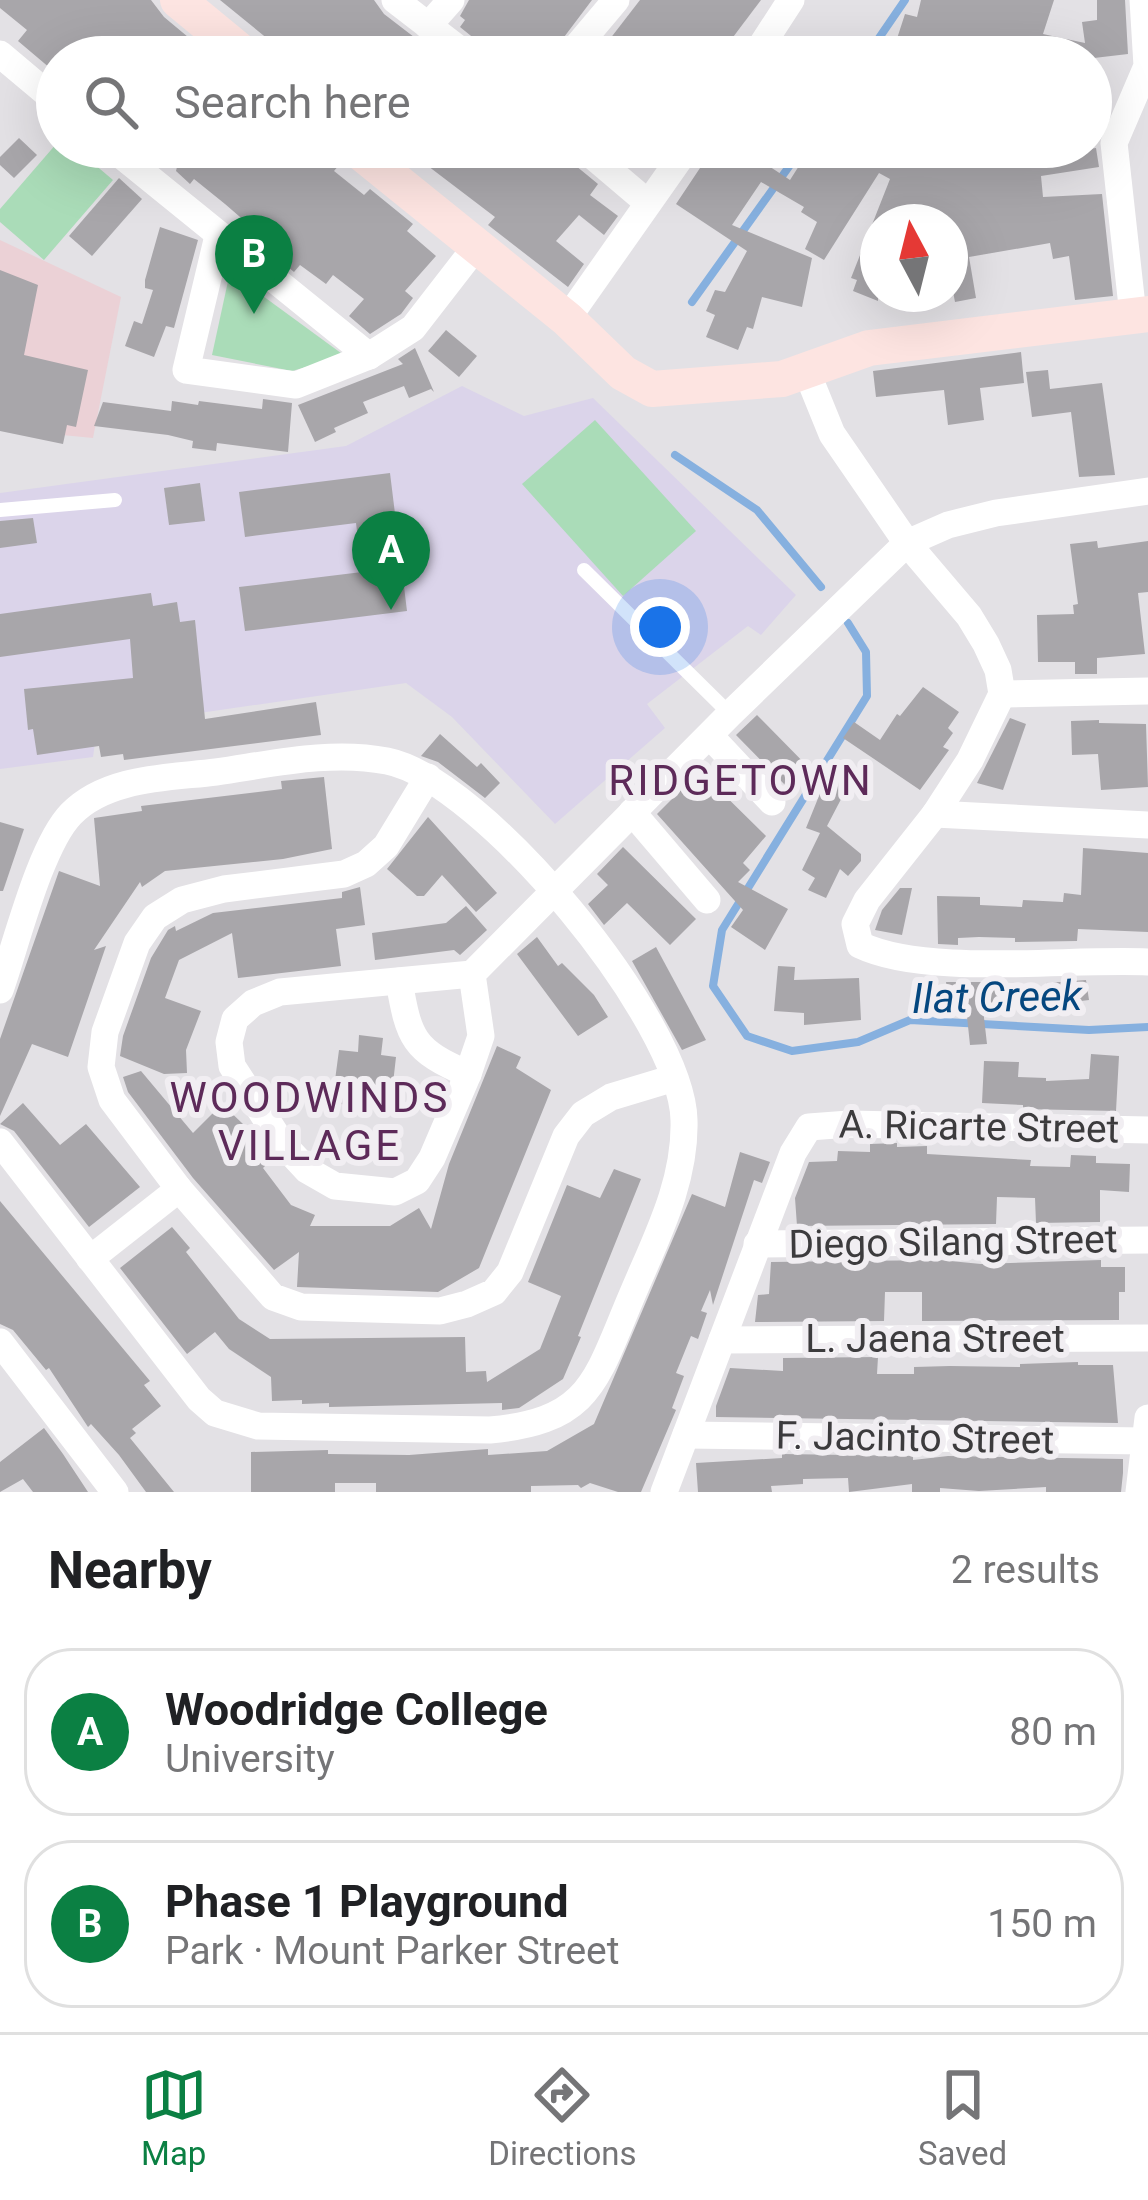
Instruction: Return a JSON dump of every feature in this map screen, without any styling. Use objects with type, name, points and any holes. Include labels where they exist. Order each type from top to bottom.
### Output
[{"type":"street","points":[[178,0],[222,36]]},
{"type":"street","points":[[395,0],[441,36]]},
{"type":"street","points":[[428,26],[451,0]]},
{"type":"street","points":[[586,36],[616,0]]},
{"type":"street","points":[[768,36],[791,0]]},
{"type":"street","points":[[379,168],[567,319],[623,373],[652,389],[782,379],[869,348],[1141,314],[1114,143],[1147,66],[1143,0]]},
{"type":"street","points":[[0,54],[36,84]]},
{"type":"street","points":[[136,168],[370,356]]},
{"type":"street","points":[[606,168],[648,203]]},
{"type":"street","points":[[567,319],[673,168]]},
{"type":"street","points":[[218,236],[186,370],[296,386],[370,356],[413,328],[475,248]]},
{"type":"street","points":[[806,370],[832,434],[907,544],[977,630],[998,670],[1002,694],[970,760],[935,814],[867,900],[855,924],[860,945],[880,955],[964,963],[1148,962]]},
{"type":"street","points":[[472,974],[481,1036],[468,1074],[432,1158],[417,1181],[395,1192],[334,1186],[307,1170],[281,1142],[232,1066],[229,1042],[235,1019],[253,1003],[280,992],[472,974],[907,544],[948,525],[996,513],[1148,491]]},
{"type":"street","points":[[1002,694],[1148,691]]},
{"type":"street","points":[[710,736],[772,802]]},
{"type":"street","points":[[0,988],[53,839],[70,815],[92,797],[126,784],[332,756],[390,762],[428,777],[459,798],[554,892],[635,997],[674,1078],[684,1115],[682,1155],[672,1200],[599,1373],[578,1402],[554,1418],[490,1430],[258,1426],[215,1413],[199,1400],[0,1142]]},
{"type":"street","points":[[428,777],[386,846],[366,865],[344,874],[182,899],[155,917],[137,943],[105,1032],[101,1067],[112,1100],[179,1189],[273,1297],[301,1307],[440,1311],[494,1292],[510,1272],[566,1136],[583,1114],[611,1097],[674,1078]]},
{"type":"street","points":[[632,812],[707,900]]},
{"type":"street","points":[[935,814],[1148,825]]},
{"type":"street","points":[[399,981],[416,1044],[468,1074]]},
{"type":"street","name":"A. Ricarte Street","points":[[758,1244],[809,1127],[1148,1130]]},
{"type":"street","points":[[90,1259],[179,1189]]},
{"type":"street","name":"Diego Silang Street","points":[[758,1244],[1148,1240]]},
{"type":"street","points":[[664,1492],[758,1244]]},
{"type":"street","name":"L. Jaena Street","points":[[722,1340],[1148,1338]]},
{"type":"street","points":[[0,1342],[115,1492]]},
{"type":"street","points":[[1139,1492],[1147,1429]]},
{"type":"street","name":"F. Jacinto Street","points":[[686,1435],[1147,1429]]},
{"type":"lane","points":[[0,510],[115,500]]},
{"type":"lane","points":[[584,570],[730,714]]},
{"type":"shaded area","points":[[0,240],[121,297],[93,438],[0,429]]},
{"type":"shaded area","points":[[462,386],[524,416],[593,398],[796,595],[761,635],[748,626],[647,704],[665,728],[555,824],[452,717],[406,683],[97,728],[93,757],[0,769],[0,493],[346,446]]},
{"type":"green space","points":[[36,167],[99,168],[113,180],[44,260],[0,222],[0,209]]},
{"type":"green space","points":[[230,272],[345,356],[292,371],[212,355]]},
{"type":"green space","points":[[595,420],[696,531],[623,596],[522,484]]},
{"type":"building","points":[[0,0],[151,0],[187,36],[36,36],[36,56],[18,41],[27,30],[0,8]]},
{"type":"building","points":[[220,0],[374,0],[413,36],[264,36]]},
{"type":"building","points":[[469,0],[592,0],[565,36],[471,36],[460,27],[465,20],[460,16]]},
{"type":"building","points":[[640,0],[761,0],[734,36],[612,36]]},
{"type":"building","points":[[921,0],[1054,0],[1043,34],[1052,36],[898,36],[905,14],[917,17]]},
{"type":"building","points":[[1097,0],[1125,0],[1128,54],[1112,56],[1112,36],[1084,36],[1082,22],[1097,20]]},
{"type":"building","points":[[19,138],[36,154],[14,178],[0,165],[0,157]]},
{"type":"building","points":[[337,168],[334,171],[364,195],[370,189],[413,224],[407,231],[436,256],[405,291],[413,298],[401,314],[370,334],[349,316],[364,299],[333,275],[326,284],[300,265],[294,272],[270,252],[275,247],[225,204],[176,171]]},
{"type":"building","points":[[431,168],[579,168],[598,184],[590,195],[618,216],[604,235],[579,215],[556,241],[584,264],[568,287],[488,225],[495,217]]},
{"type":"building","points":[[700,168],[772,168],[790,180],[798,168],[1093,168],[1041,176],[1043,197],[1102,194],[1113,296],[1075,300],[1069,256],[1053,259],[1050,243],[969,257],[976,298],[968,300],[968,204],[880,204],[890,179],[879,173],[824,260],[805,249],[817,222],[801,212],[804,207],[761,182],[732,225],[812,258],[802,307],[762,297],[753,329],[747,327],[738,350],[706,337],[715,315],[706,311],[715,290],[725,292],[747,251],[676,204]]},
{"type":"building","points":[[119,178],[142,199],[92,256],[69,236]]},
{"type":"building","points":[[160,227],[198,240],[174,328],[166,326],[154,357],[125,346],[134,321],[142,324],[153,290],[145,288],[145,280]]},
{"type":"building","points":[[860,255],[860,294],[853,291],[857,280],[851,278]]},
{"type":"building","points":[[0,270],[38,285],[24,355],[88,370],[76,427],[67,425],[63,444],[0,431]]},
{"type":"building","points":[[446,330],[477,356],[459,377],[428,351]]},
{"type":"building","points":[[415,348],[434,392],[431,389],[409,398],[404,386],[363,402],[368,413],[315,442],[298,405],[403,364],[398,359]]},
{"type":"building","points":[[1021,352],[1024,383],[980,388],[984,420],[948,425],[944,390],[876,397],[873,371]]},
{"type":"building","points":[[1048,370],[1050,389],[1102,383],[1115,475],[1079,477],[1071,412],[1032,417],[1026,372]]},
{"type":"building","points":[[263,399],[292,403],[288,452],[217,443],[216,451],[192,448],[193,441],[168,435],[94,426],[103,402],[171,411],[172,401],[262,409]]},
{"type":"building","points":[[390,473],[407,611],[245,631],[239,587],[362,572],[356,523],[245,537],[239,492]]},
{"type":"building","points":[[200,483],[205,521],[169,525],[164,488]]},
{"type":"building","points":[[33,518],[37,543],[0,548],[0,521]]},
{"type":"building","points":[[1097,541],[1098,548],[1148,541],[1148,592],[1138,593],[1145,654],[1097,658],[1097,674],[1075,674],[1075,662],[1038,662],[1037,615],[1074,614],[1073,605],[1078,604],[1070,544]]},
{"type":"building","points":[[151,593],[153,606],[177,602],[180,622],[195,620],[205,719],[316,702],[321,735],[124,760],[123,754],[101,757],[99,746],[37,755],[33,729],[28,730],[24,689],[133,678],[130,639],[0,657],[0,614]]},
{"type":"building","points":[[923,687],[959,712],[943,747],[949,750],[920,790],[843,738],[854,722],[880,740]]},
{"type":"building","points":[[757,715],[820,779],[825,769],[850,782],[827,826],[861,854],[861,861],[848,876],[840,869],[826,898],[808,890],[815,878],[802,870],[820,833],[806,828],[821,791],[794,777],[786,786],[736,735]]},
{"type":"building","points":[[1010,718],[1026,724],[1003,790],[977,783]]},
{"type":"building","points":[[1071,721],[1146,724],[1148,787],[1101,790],[1098,754],[1072,755]]},
{"type":"building","points":[[440,734],[500,783],[485,798],[438,762],[421,756]]},
{"type":"building","points":[[700,771],[766,836],[743,863],[750,870],[738,882],[788,909],[765,950],[731,927],[743,910],[657,814]]},
{"type":"building","points":[[324,777],[332,849],[165,871],[142,887],[140,882],[94,950],[106,946],[68,1057],[32,1044],[0,1116],[0,1039],[59,871],[100,886],[94,818],[142,811],[141,806],[282,789],[281,781]]},
{"type":"building","points":[[428,817],[497,893],[476,912],[442,875],[424,896],[417,896],[387,869]]},
{"type":"building","points":[[0,822],[24,829],[3,891],[0,891]]},
{"type":"building","points":[[623,847],[696,919],[670,945],[627,903],[604,925],[588,904],[608,885],[597,874]]},
{"type":"building","points":[[1083,848],[1148,853],[1148,932],[1078,929],[1077,941],[979,937],[958,938],[958,945],[938,944],[937,896],[980,897],[980,905],[1022,907],[1023,900],[1063,902],[1064,893],[1081,895]]},
{"type":"building","points":[[360,887],[365,925],[336,929],[341,966],[238,978],[232,933],[179,960],[165,998],[201,1011],[186,1050],[187,1073],[164,1074],[120,1056],[151,958],[168,930],[175,926],[176,931],[213,913],[342,898],[342,892]]},
{"type":"building","points":[[900,888],[912,888],[902,935],[875,930],[882,910]]},
{"type":"building","points":[[466,906],[487,930],[460,955],[454,950],[375,960],[372,933],[446,923]]},
{"type":"building","points":[[537,937],[558,966],[562,963],[594,995],[608,1017],[578,1036],[517,954]]},
{"type":"building","points":[[656,947],[706,1040],[682,1050],[632,961]]},
{"type":"building","points":[[778,966],[795,967],[794,980],[859,978],[861,1020],[804,1025],[804,1013],[774,1011]]},
{"type":"building","points":[[1086,980],[1089,1000],[1049,1005],[1046,983]]},
{"type":"building","points":[[946,982],[1005,982],[1008,1006],[983,1009],[987,1044],[970,1045],[966,1007],[950,1009]]},
{"type":"building","points":[[359,1035],[383,1038],[381,1055],[396,1057],[390,1110],[332,1103],[339,1050],[358,1052]]},
{"type":"building","points":[[497,1046],[521,1057],[516,1068],[551,1090],[479,1268],[438,1292],[297,1287],[299,1252],[274,1270],[193,1178],[128,1092],[123,1077],[141,1071],[193,1133],[222,1104],[243,1124],[239,1128],[291,1205],[315,1215],[310,1226],[390,1226],[419,1208],[431,1229],[449,1164]]},
{"type":"building","points":[[1091,1054],[1119,1056],[1116,1111],[982,1103],[984,1061],[1019,1062],[1018,1077],[1089,1079]]},
{"type":"building","points":[[23,1103],[60,1145],[86,1124],[140,1187],[89,1227],[14,1131],[0,1124]]},
{"type":"building","points":[[897,1143],[897,1147],[927,1146],[927,1154],[1031,1160],[1030,1166],[1070,1167],[1071,1155],[1096,1156],[1096,1163],[1130,1164],[1129,1192],[1100,1190],[1100,1222],[1036,1223],[1035,1198],[997,1197],[996,1224],[797,1226],[795,1198],[809,1162],[837,1161],[838,1151],[870,1152],[870,1144]]},
{"type":"building","points":[[740,1152],[770,1162],[762,1183],[754,1180],[713,1305],[710,1290],[701,1311],[707,1313],[698,1339],[691,1336],[676,1373],[684,1376],[672,1408],[676,1410],[641,1492],[618,1492],[590,1483],[581,1488],[531,1486],[531,1492],[376,1492],[376,1483],[335,1483],[335,1492],[251,1492],[251,1452],[409,1455],[488,1449],[488,1455],[547,1451],[594,1424],[692,1194],[725,1207]]},
{"type":"building","points":[[614,1169],[641,1179],[581,1337],[563,1379],[519,1408],[502,1410],[502,1403],[329,1407],[329,1403],[302,1404],[302,1400],[272,1401],[271,1377],[229,1349],[215,1332],[187,1354],[120,1268],[172,1227],[239,1319],[270,1339],[465,1337],[466,1372],[486,1371],[487,1382],[540,1349],[561,1296],[528,1282],[567,1185],[600,1198]]},
{"type":"building","points":[[0,1201],[150,1381],[144,1385],[161,1406],[132,1429],[136,1433],[130,1438],[174,1492],[146,1492],[119,1455],[91,1424],[88,1427],[49,1368],[13,1330],[0,1324]]},
{"type":"building","points":[[940,1260],[981,1264],[1101,1260],[1101,1267],[1125,1267],[1119,1320],[922,1321],[922,1292],[885,1292],[884,1321],[755,1322],[758,1295],[769,1294],[771,1262]]},
{"type":"building","points":[[878,1357],[877,1374],[914,1374],[914,1367],[1113,1365],[1118,1423],[716,1417],[730,1368],[783,1371],[783,1358]]},
{"type":"building","points":[[44,1428],[88,1492],[33,1492],[23,1479],[0,1492],[0,1462]]},
{"type":"building","points":[[782,1454],[913,1456],[913,1460],[948,1456],[1123,1459],[1123,1473],[1121,1492],[1046,1492],[1046,1487],[912,1492],[912,1484],[849,1492],[848,1478],[803,1479],[803,1484],[771,1486],[772,1492],[698,1492],[696,1463],[782,1458]]},
{"type":"waterway","name":"Ilat Creek","points":[[880,36],[905,0]]},
{"type":"waterway","name":"Ilat Creek","points":[[692,302],[788,168]]},
{"type":"waterway","name":"Ilat Creek","points":[[675,455],[757,510],[821,587]]},
{"type":"waterway","name":"Ilat Creek","points":[[848,623],[866,652],[867,696],[722,930],[713,986],[747,1036],[792,1051],[858,1042],[910,1020],[1089,1030],[1148,1027]]},
{"type":"place","name":"Phase 1 Playground","points":[[254,314]]},
{"type":"place","name":"Woodridge College","points":[[391,610]]},
{"type":"district","name":"RIDGETOWN","points":[[741,780]]},
{"type":"district","name":"WOODWINDS VILLAGE","points":[[310,1121]]}]
